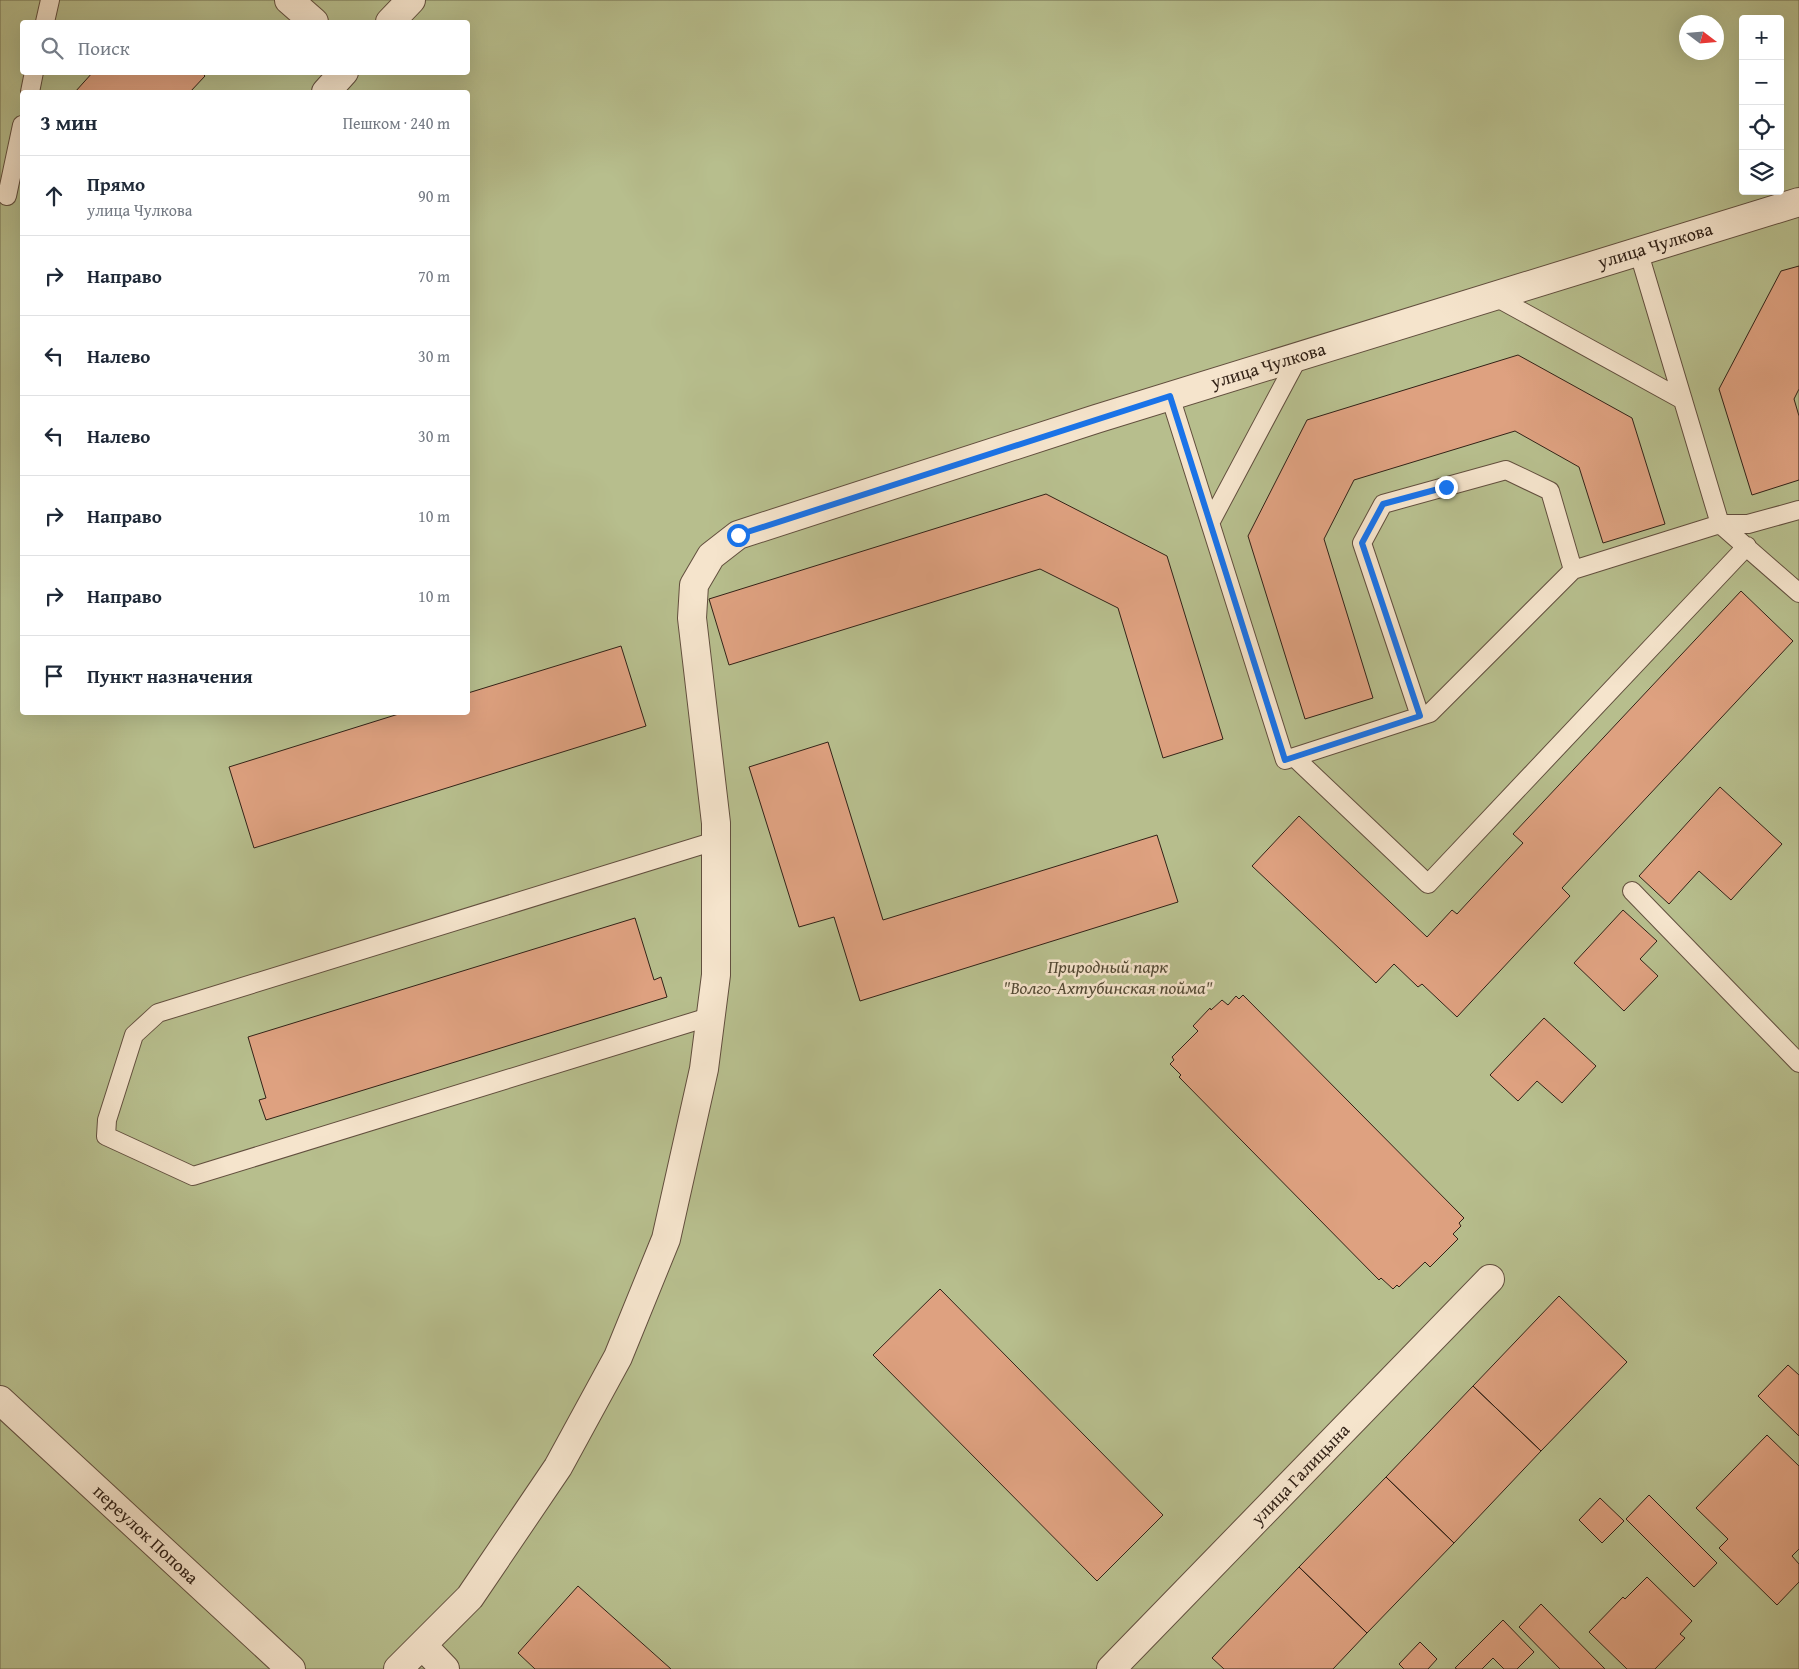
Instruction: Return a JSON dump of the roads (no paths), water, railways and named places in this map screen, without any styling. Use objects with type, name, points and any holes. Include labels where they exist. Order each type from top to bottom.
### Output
[{"type":"street","points":[[289,0],[312,20]]},
{"type":"street","points":[[392,20],[411,0]]},
{"type":"street","points":[[328,90],[341,75]]},
{"type":"street","name":"улица Чулкова","points":[[715,840],[716,823],[692,618],[694,585],[711,556],[738,535],[1170,396],[1492,295],[1799,202]]},
{"type":"street","points":[[398,1669],[470,1597],[558,1467],[618,1357],[666,1239],[704,1069],[712,1016],[716,975],[715,840]]},
{"type":"street","name":"улица Галицына","points":[[1111,1669],[1490,1280]]},
{"type":"street","name":"переулок Попова","points":[[0,1400],[291,1669]]},
{"type":"street","points":[[422,1645],[445,1669]]},
{"type":"lane","points":[[45,20],[50,0]]},
{"type":"lane","points":[[30,90],[33,75]]},
{"type":"lane","points":[[7,196],[20,134]]},
{"type":"lane","points":[[1638,250],[1720,524],[1799,593]]},
{"type":"lane","points":[[1492,295],[1683,400]]},
{"type":"lane","points":[[1210,523],[1298,356]]},
{"type":"lane","points":[[1170,396],[1285,760],[1430,713],[1573,570],[1720,524],[1748,524],[1799,510]]},
{"type":"lane","points":[[1420,716],[1362,543],[1383,504],[1506,470],[1550,491],[1573,570]]},
{"type":"lane","points":[[1294,757],[1428,884],[1747,546]]},
{"type":"lane","points":[[712,1016],[192,1176],[106,1136],[107,1120],[134,1036],[158,1013],[715,840]]},
{"type":"lane","points":[[1632,891],[1799,1063]]},
{"type":"park label","name":"Природный парк \"Волго-Ахтубинская пойма\"","points":[[1108,976]]}]
